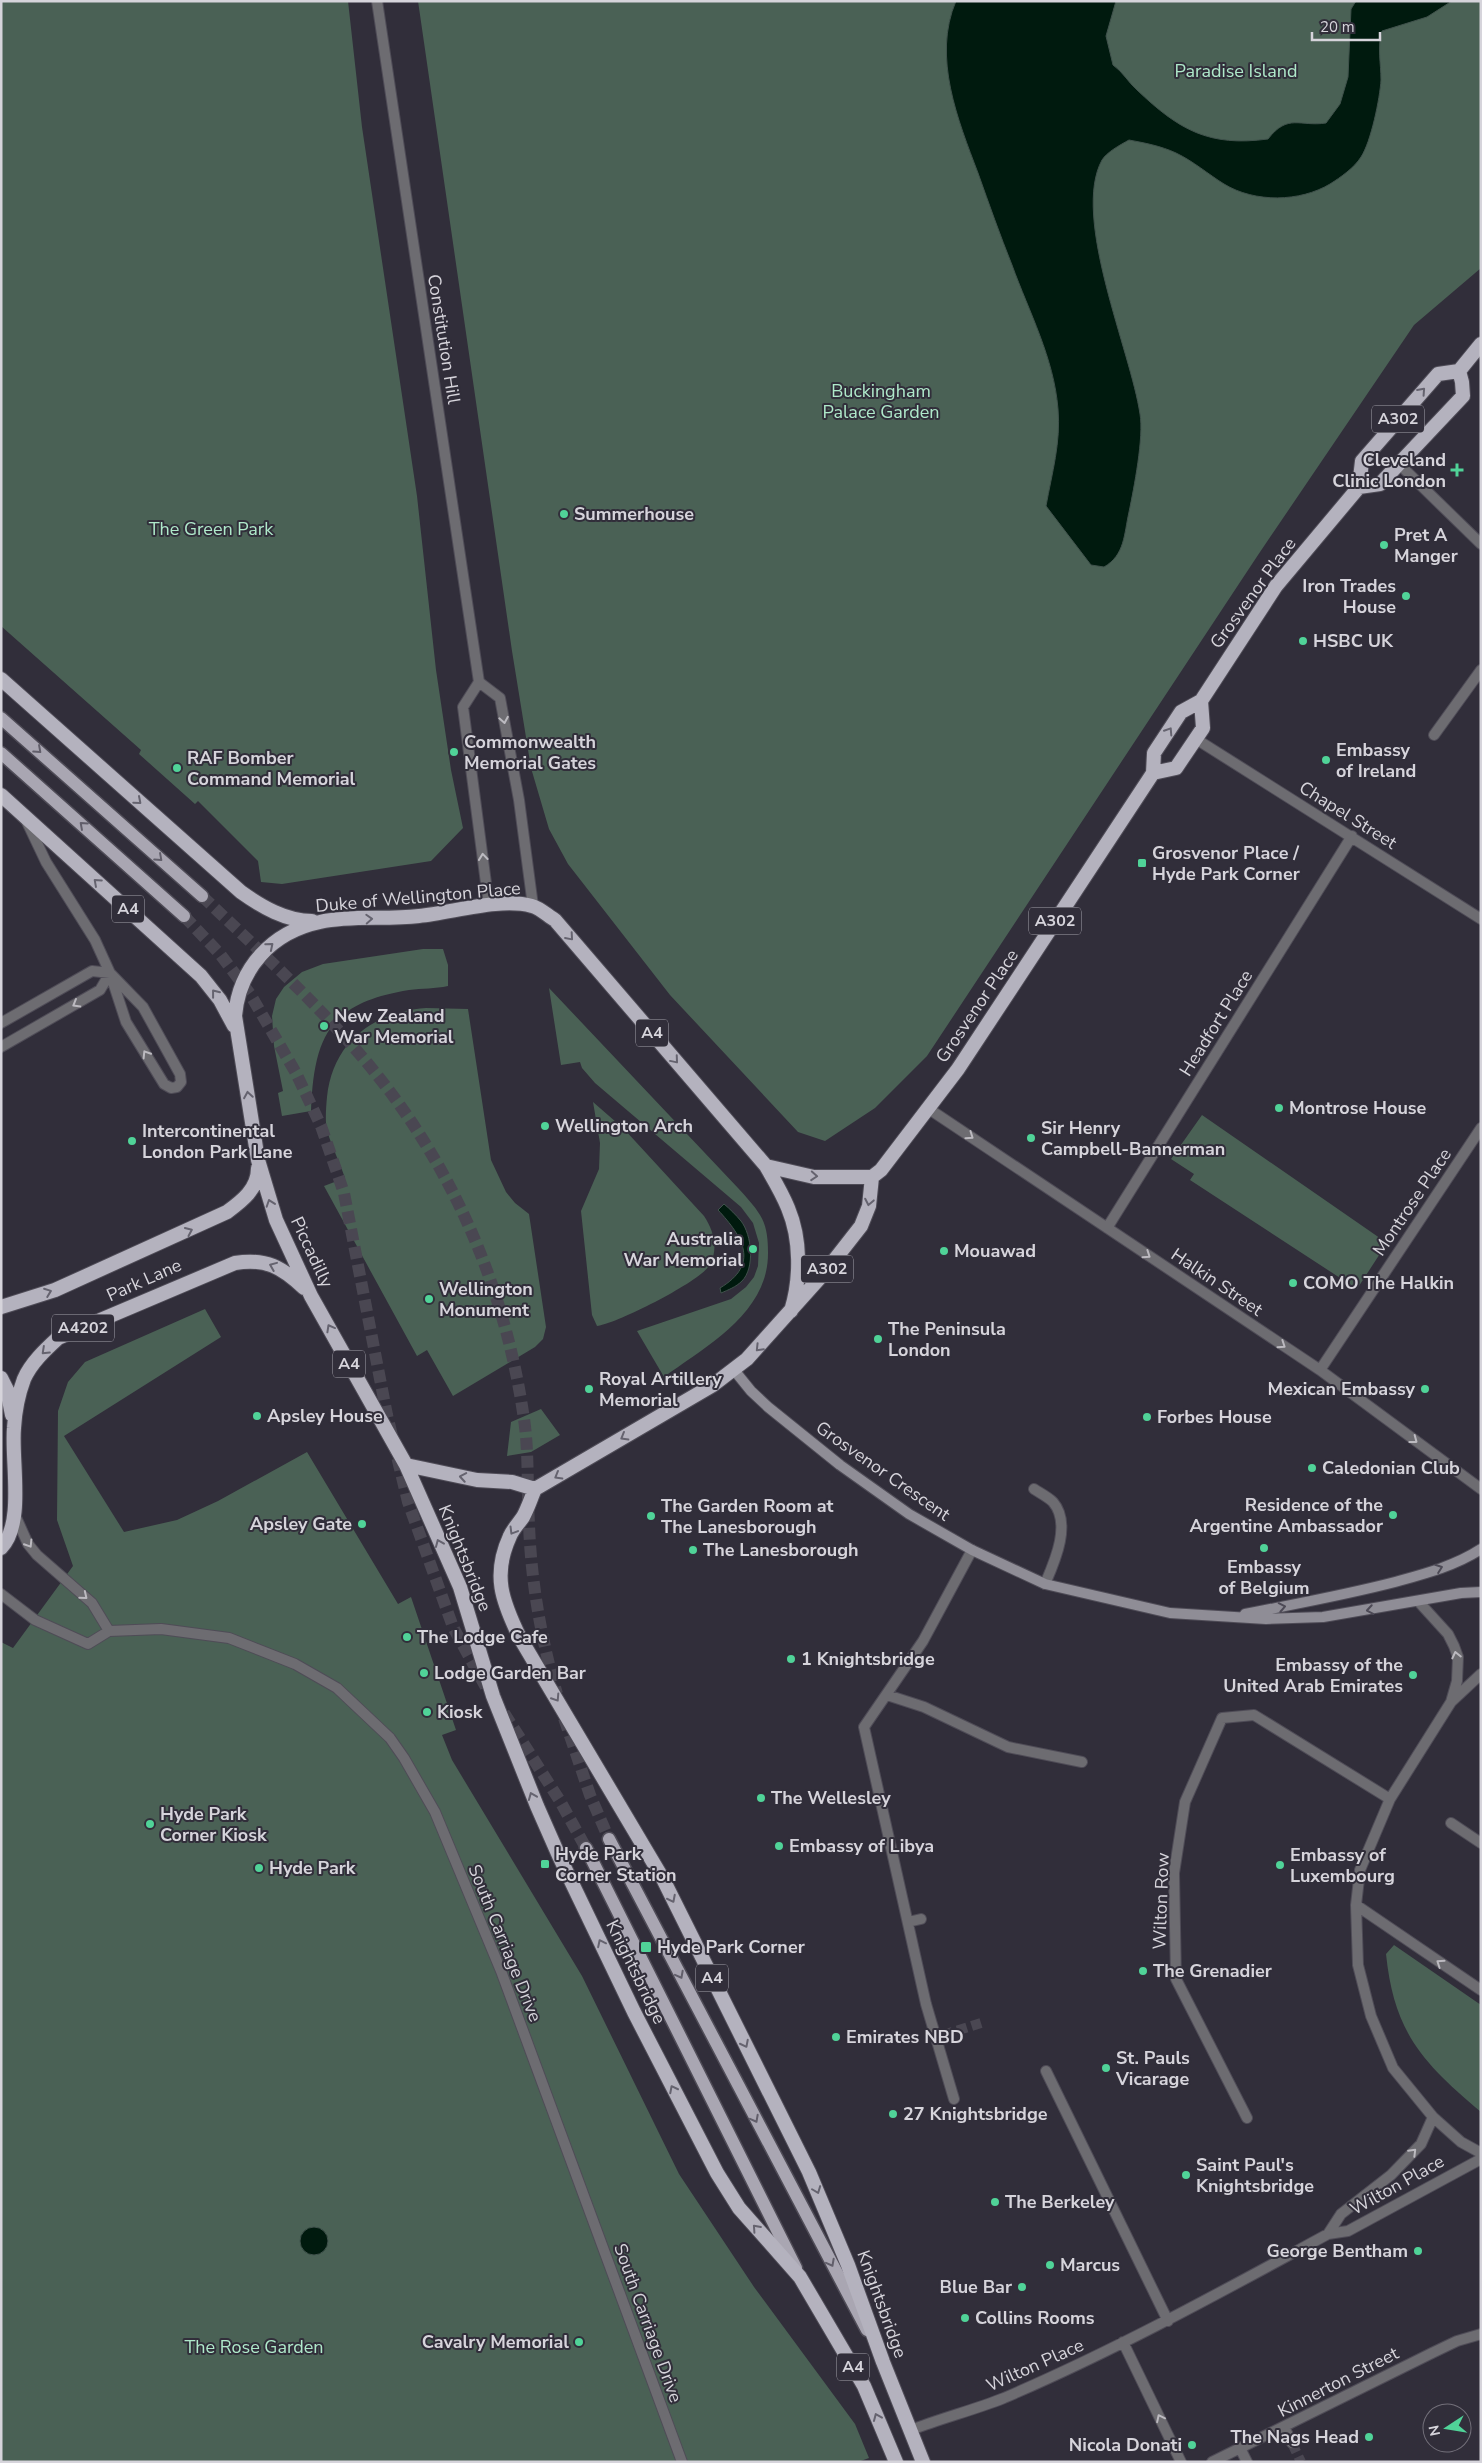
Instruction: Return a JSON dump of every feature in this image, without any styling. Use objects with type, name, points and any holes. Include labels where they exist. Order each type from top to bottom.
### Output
[{"type":"highway","points":[[1459,371],[1481,344]]},
{"type":"highway","name":"A302","points":[[1459,371],[1463,396],[1379,485],[1359,487],[1362,461],[1413,400],[1438,374],[1459,371]]},
{"type":"highway","name":"Grosvenor Place","points":[[872,1178],[882,1170],[929,1109],[1153,773],[1154,753],[1181,712],[1201,701],[1276,586],[1359,487]]},
{"type":"highway","name":"A4","points":[[1,679],[240,892],[256,903],[287,918],[303,921],[321,921]]},
{"type":"highway","points":[[1153,773],[1176,768],[1196,740],[1202,728],[1201,701]]},
{"type":"highway","name":"A4","points":[[1,795],[201,976],[220,1000],[238,1036]]},
{"type":"highway","name":"Duke of Wellington Place","points":[[238,1036],[237,998],[244,978],[252,964],[265,949],[296,929],[321,921],[418,916],[506,904],[533,906],[555,920],[766,1166],[788,1208],[794,1227],[798,1273],[797,1290],[791,1311]]},
{"type":"highway","name":"Piccadilly","points":[[238,1036],[258,1160],[276,1220],[311,1296],[406,1466]]},
{"type":"highway","name":"Park Lane","points":[[1,1307],[55,1290],[227,1212],[249,1193],[256,1184],[258,1160]]},
{"type":"highway","points":[[766,1166],[814,1177],[872,1178]]},
{"type":"highway","name":"A302","points":[[791,1311],[861,1226],[869,1206],[872,1178]]},
{"type":"highway","name":"Park Lane","points":[[1,1548],[10,1532],[15,1515],[14,1429],[18,1400],[25,1377],[38,1357],[58,1338],[224,1267],[251,1260],[277,1267],[290,1275],[311,1296]]},
{"type":"highway","name":"A4","points":[[535,1489],[713,1385],[734,1370],[762,1344],[791,1311]]},
{"type":"highway","name":"A4202","points":[[1,1378],[11,1408],[14,1429]]},
{"type":"highway","points":[[406,1466],[477,1480],[519,1483],[535,1489]]},
{"type":"highway","name":"Knightsbridge","points":[[406,1466],[460,1587],[493,1696],[536,1806],[630,2004],[716,2173],[739,2208],[800,2277],[864,2386],[896,2462]]},
{"type":"highway","name":"Knightsbridge","points":[[535,1489],[524,1515],[507,1541],[501,1557],[499,1577],[502,1597],[520,1638],[662,1879],[809,2172],[848,2265],[883,2362],[924,2462]]},
{"type":"main road","points":[[1,718],[202,896]]},
{"type":"main road","name":"A4","points":[[1,753],[184,916]]},
{"type":"main road","name":"Grosvenor Crescent","points":[[734,1370],[751,1391],[768,1407],[840,1465],[909,1514],[972,1550],[1045,1584],[1170,1613],[1234,1616],[1266,1620],[1323,1617],[1481,1592]]},
{"type":"main road","name":"Grosvenor Crescent","points":[[1234,1616],[1346,1594],[1402,1580],[1457,1562],[1481,1549]]},
{"type":"main road","name":"A4","points":[[609,1839],[883,2362]]},
{"type":"main road","name":"A4","points":[[586,1848],[800,2277]]},
{"type":"street","name":"Constitution Hill","points":[[376,1],[478,682]]},
{"type":"street","points":[[1399,464],[1481,544]]},
{"type":"street","points":[[1434,735],[1481,670]]},
{"type":"street","points":[[489,906],[464,708],[478,682],[500,698],[518,800],[533,906]]},
{"type":"street","name":"Chapel Street","points":[[1196,740],[1352,836],[1481,919]]},
{"type":"street","points":[[1,1023],[92,971],[101,970],[110,973],[143,1007],[180,1074],[180,1082],[177,1087],[171,1088],[164,1084],[126,1022],[110,973],[95,940],[46,862],[24,817]]},
{"type":"street","name":"Headfort Place","points":[[1107,1228],[1352,836]]},
{"type":"street","points":[[1,1047],[100,990],[110,973]]},
{"type":"street","name":"Halkin Street","points":[[929,1109],[1320,1370],[1481,1489]]},
{"type":"street","name":"Montrose Place","points":[[1320,1370],[1481,1128]]},
{"type":"street","points":[[1034,1489],[1054,1503],[1061,1530],[1059,1553],[1045,1584]]},
{"type":"street","points":[[1,1594],[35,1620],[88,1644],[109,1630],[92,1603],[37,1555],[28,1544],[15,1515]]},
{"type":"street","points":[[954,2099],[939,2036],[926,2004],[864,1726],[923,1640],[972,1550]]},
{"type":"street","points":[[1418,1601],[1448,1634],[1458,1657],[1457,1681],[1451,1702]]},
{"type":"street","name":"South Carriage Drive","points":[[109,1630],[161,1629],[184,1631],[229,1638],[270,1653],[295,1664],[337,1688],[372,1719],[404,1758],[435,1812],[508,1987],[682,2462]]},
{"type":"street","points":[[1481,1674],[1451,1702],[1390,1799],[1360,1870],[1356,1906],[1358,1965],[1371,2016],[1392,2068],[1433,2117],[1462,2142],[1481,2153]]},
{"type":"street","points":[[887,1695],[924,1707],[1008,1747],[1082,1762]]},
{"type":"street","name":"Wilton Row","points":[[1247,2118],[1176,1979],[1174,1873],[1185,1802],[1222,1718],[1254,1715],[1390,1799]]},
{"type":"street","points":[[1451,1823],[1481,1843]]},
{"type":"street","points":[[1356,1906],[1481,1990]]},
{"type":"street","points":[[908,1922],[921,1919]]},
{"type":"street","points":[[1046,2071],[1168,2320]]},
{"type":"street","name":"Wilton Place","points":[[1328,2234],[1341,2214],[1391,2175],[1422,2144],[1433,2117]]},
{"type":"street","name":"Wilton Place","points":[[911,2430],[1002,2398],[1124,2342],[1328,2234],[1348,2231],[1481,2159]]},
{"type":"street","name":"Kinnerton Street","points":[[1212,2462],[1457,2341],[1481,2334]]},
{"type":"street","points":[[1124,2342],[1181,2462]]},
{"type":"street","points":[[1284,2427],[1292,2443]]},
{"type":"street","points":[[1240,2448],[1247,2462]]},
{"type":"green space","name":"The Green Park","points":[[1,1],[348,1],[362,127],[417,496],[436,670],[451,770],[463,828],[431,861],[282,884],[261,882],[258,861],[198,801],[195,804],[139,754],[141,750],[1,626]]},
{"type":"green space","name":"Buckingham Palace Garden","points":[[418,1],[1481,1],[1481,268],[1414,325],[1258,555],[927,1056],[875,1108],[825,1141],[798,1132],[670,995],[568,864],[549,829],[531,768],[512,651]]},
{"type":"green space","points":[[423,949],[443,949],[448,965],[448,986],[409,990],[382,996],[361,1004],[344,1014],[332,1027],[322,1043],[316,1062],[311,1111],[282,1116],[278,1093],[283,1091],[274,1046],[272,1016],[276,999],[284,987],[302,972],[323,964]]},
{"type":"green space","points":[[549,988],[753,1204],[766,1228],[768,1252],[766,1274],[758,1293],[747,1310],[716,1340],[664,1377],[637,1331],[731,1299],[746,1287],[754,1277],[758,1266],[759,1243],[753,1223],[741,1207],[595,1083],[582,1068],[580,1062],[561,1065]]},
{"type":"green space","points":[[426,1008],[468,1009],[491,1160],[506,1192],[515,1203],[529,1214],[546,1327],[543,1339],[535,1347],[453,1396],[427,1350],[417,1356],[324,1186],[345,1178],[329,1137],[326,1123],[327,1097],[331,1078],[338,1060],[359,1033],[373,1023],[389,1016]]},
{"type":"green space","points":[[593,1102],[624,1129],[704,1216],[713,1234],[714,1241],[714,1254],[709,1266],[690,1282],[638,1310],[607,1324],[597,1326],[592,1315],[581,1211],[599,1169],[600,1143]]},
{"type":"green space","points":[[1202,1115],[1387,1243],[1357,1289],[1190,1180],[1194,1174],[1171,1159]]},
{"type":"green space","name":"Hyde Park","points":[[205,1309],[221,1337],[64,1436],[124,1532],[177,1520],[218,1501],[307,1452],[398,1604],[411,1597],[456,1730],[442,1735],[452,1760],[582,1976],[679,2174],[754,2287],[855,2424],[869,2458],[858,2462],[1,2462],[1,1642],[13,1648],[73,1566],[57,1520],[58,1411],[68,1382],[85,1362]]},
{"type":"green space","points":[[541,1409],[560,1435],[531,1452],[507,1456],[511,1422]]},
{"type":"green space","points":[[1394,1945],[1481,2005],[1481,2112],[1443,2078],[1415,2044],[1404,2026],[1390,1981],[1386,1954]]},
{"type":"shaded area","points":[[956,1],[1116,1],[1106,36],[1113,65],[1152,104],[1181,125],[1212,138],[1247,141],[1268,139],[1275,131],[1288,124],[1326,123],[1340,104],[1348,77],[1351,9],[1356,1],[1452,1],[1427,17],[1382,31],[1379,49],[1380,88],[1377,108],[1365,150],[1358,161],[1347,172],[1318,190],[1291,197],[1277,198],[1249,195],[1224,184],[1176,153],[1129,140],[1110,151],[1102,160],[1094,185],[1094,215],[1098,249],[1106,285],[1135,388],[1141,424],[1138,463],[1124,536],[1120,550],[1111,562],[1104,567],[1091,565],[1046,506],[1058,433],[1059,421],[1056,390],[1046,353],[963,132],[950,88],[946,44],[949,22]]},
{"type":"shaded area","points":[[724,1204],[745,1227],[751,1251],[749,1268],[742,1281],[735,1287],[721,1293],[720,1288],[732,1279],[744,1260],[740,1240],[718,1210]]},
{"type":"shaded area","points":[[314,2227],[324,2231],[328,2241],[324,2251],[314,2255],[304,2251],[300,2241],[304,2231]]},
{"type":"tunnel","points":[[202,896],[325,1015],[370,1066],[417,1130],[440,1168],[460,1207],[493,1289],[516,1375],[526,1432],[528,1511],[535,1588],[546,1652],[557,1694]]},
{"type":"tunnel","points":[[184,916],[220,954],[250,994],[296,1073],[321,1126],[344,1193],[387,1415],[408,1502],[453,1627],[488,1691]]},
{"type":"tunnel","points":[[504,1713],[560,1801],[586,1848]]},
{"type":"tunnel","points":[[564,1718],[590,1795],[609,1839]]},
{"type":"tunnel","points":[[943,2035],[981,2023]]},
{"type":"tunnel","points":[[1292,2443],[1301,2462]]},
{"type":"place","name":"Cleveland Clinic London","points":[[1457,470]]},
{"type":"place","name":"Summerhouse","points":[[564,514]]},
{"type":"place","name":"Pret A Manger","points":[[1384,545]]},
{"type":"place","name":"Iron Trades House","points":[[1406,596]]},
{"type":"place","name":"HSBC UK","points":[[1303,641]]},
{"type":"place","name":"Commonwealth Memorial Gates","points":[[454,752]]},
{"type":"place","name":"Embassy of Ireland","points":[[1326,760]]},
{"type":"place","name":"RAF Bomber Command Memorial","points":[[177,768]]},
{"type":"place","name":"Grosvenor Place / Hyde Park Corner","points":[[1142,863]]},
{"type":"place","name":"New Zealand War Memorial","points":[[324,1026]]},
{"type":"place","name":"Montrose House","points":[[1279,1108]]},
{"type":"place","name":"Wellington Arch","points":[[545,1126]]},
{"type":"place","name":"Sir Henry Campbell-Bannerman","points":[[1031,1138]]},
{"type":"place","name":"Intercontinental London Park Lane","points":[[132,1141]]},
{"type":"place","name":"Australia War Memorial","points":[[753,1249]]},
{"type":"place","name":"Mouawad","points":[[944,1251]]},
{"type":"place","name":"COMO The Halkin","points":[[1293,1283]]},
{"type":"place","name":"Wellington Monument","points":[[429,1299]]},
{"type":"place","name":"The Peninsula London","points":[[878,1339]]},
{"type":"place","name":"Royal Artillery Memorial","points":[[589,1389]]},
{"type":"place","name":"Mexican Embassy","points":[[1425,1389]]},
{"type":"place","name":"Apsley House","points":[[257,1416]]},
{"type":"place","name":"Forbes House","points":[[1147,1417]]},
{"type":"place","name":"Caledonian Club","points":[[1312,1468]]},
{"type":"place","name":"Residence of the Argentine Ambassador","points":[[1393,1515]]},
{"type":"place","name":"The Garden Room at The Lanesborough","points":[[651,1516]]},
{"type":"place","name":"Apsley Gate","points":[[362,1524]]},
{"type":"place","name":"Embassy of Belgium","points":[[1264,1548]]},
{"type":"place","name":"The Lanesborough","points":[[693,1550]]},
{"type":"place","name":"The Lodge Cafe","points":[[407,1637]]},
{"type":"place","name":"1 Knightsbridge","points":[[791,1659]]},
{"type":"place","name":"Lodge Garden Bar","points":[[424,1673]]},
{"type":"place","name":"Embassy of the United Arab Emirates","points":[[1413,1675]]},
{"type":"place","name":"Kiosk","points":[[427,1712]]},
{"type":"place","name":"The Wellesley","points":[[761,1798]]},
{"type":"place","name":"Hyde Park Corner Kiosk","points":[[150,1824]]},
{"type":"place","name":"Embassy of Libya","points":[[779,1846]]},
{"type":"place","name":"Hyde Park Corner Station","points":[[545,1864]]},
{"type":"place","name":"Embassy of Luxembourg","points":[[1280,1865]]},
{"type":"place","name":"Hyde Park","points":[[259,1868]]},
{"type":"place","name":"Hyde Park Corner","points":[[646,1947]]},
{"type":"place","name":"The Grenadier","points":[[1143,1971]]},
{"type":"place","name":"Emirates NBD","points":[[836,2037]]},
{"type":"place","name":"St. Pauls Vicarage","points":[[1106,2068]]},
{"type":"place","name":"27 Knightsbridge","points":[[893,2114]]},
{"type":"place","name":"Saint Paul's Knightsbridge","points":[[1186,2175]]},
{"type":"place","name":"The Berkeley","points":[[995,2202]]},
{"type":"place","name":"George Bentham","points":[[1418,2251]]},
{"type":"place","name":"Marcus","points":[[1050,2265]]},
{"type":"place","name":"Blue Bar","points":[[1022,2287]]},
{"type":"place","name":"Collins Rooms","points":[[965,2318]]},
{"type":"place","name":"Cavalry Memorial","points":[[579,2342]]},
{"type":"place","name":"The Nags Head","points":[[1369,2437]]},
{"type":"place","name":"Nicola Donati","points":[[1192,2445]]},
{"type":"park label","name":"Paradise Island","points":[[1236,71]]},
{"type":"park label","name":"The Rose Garden","points":[[254,2347]]}]
